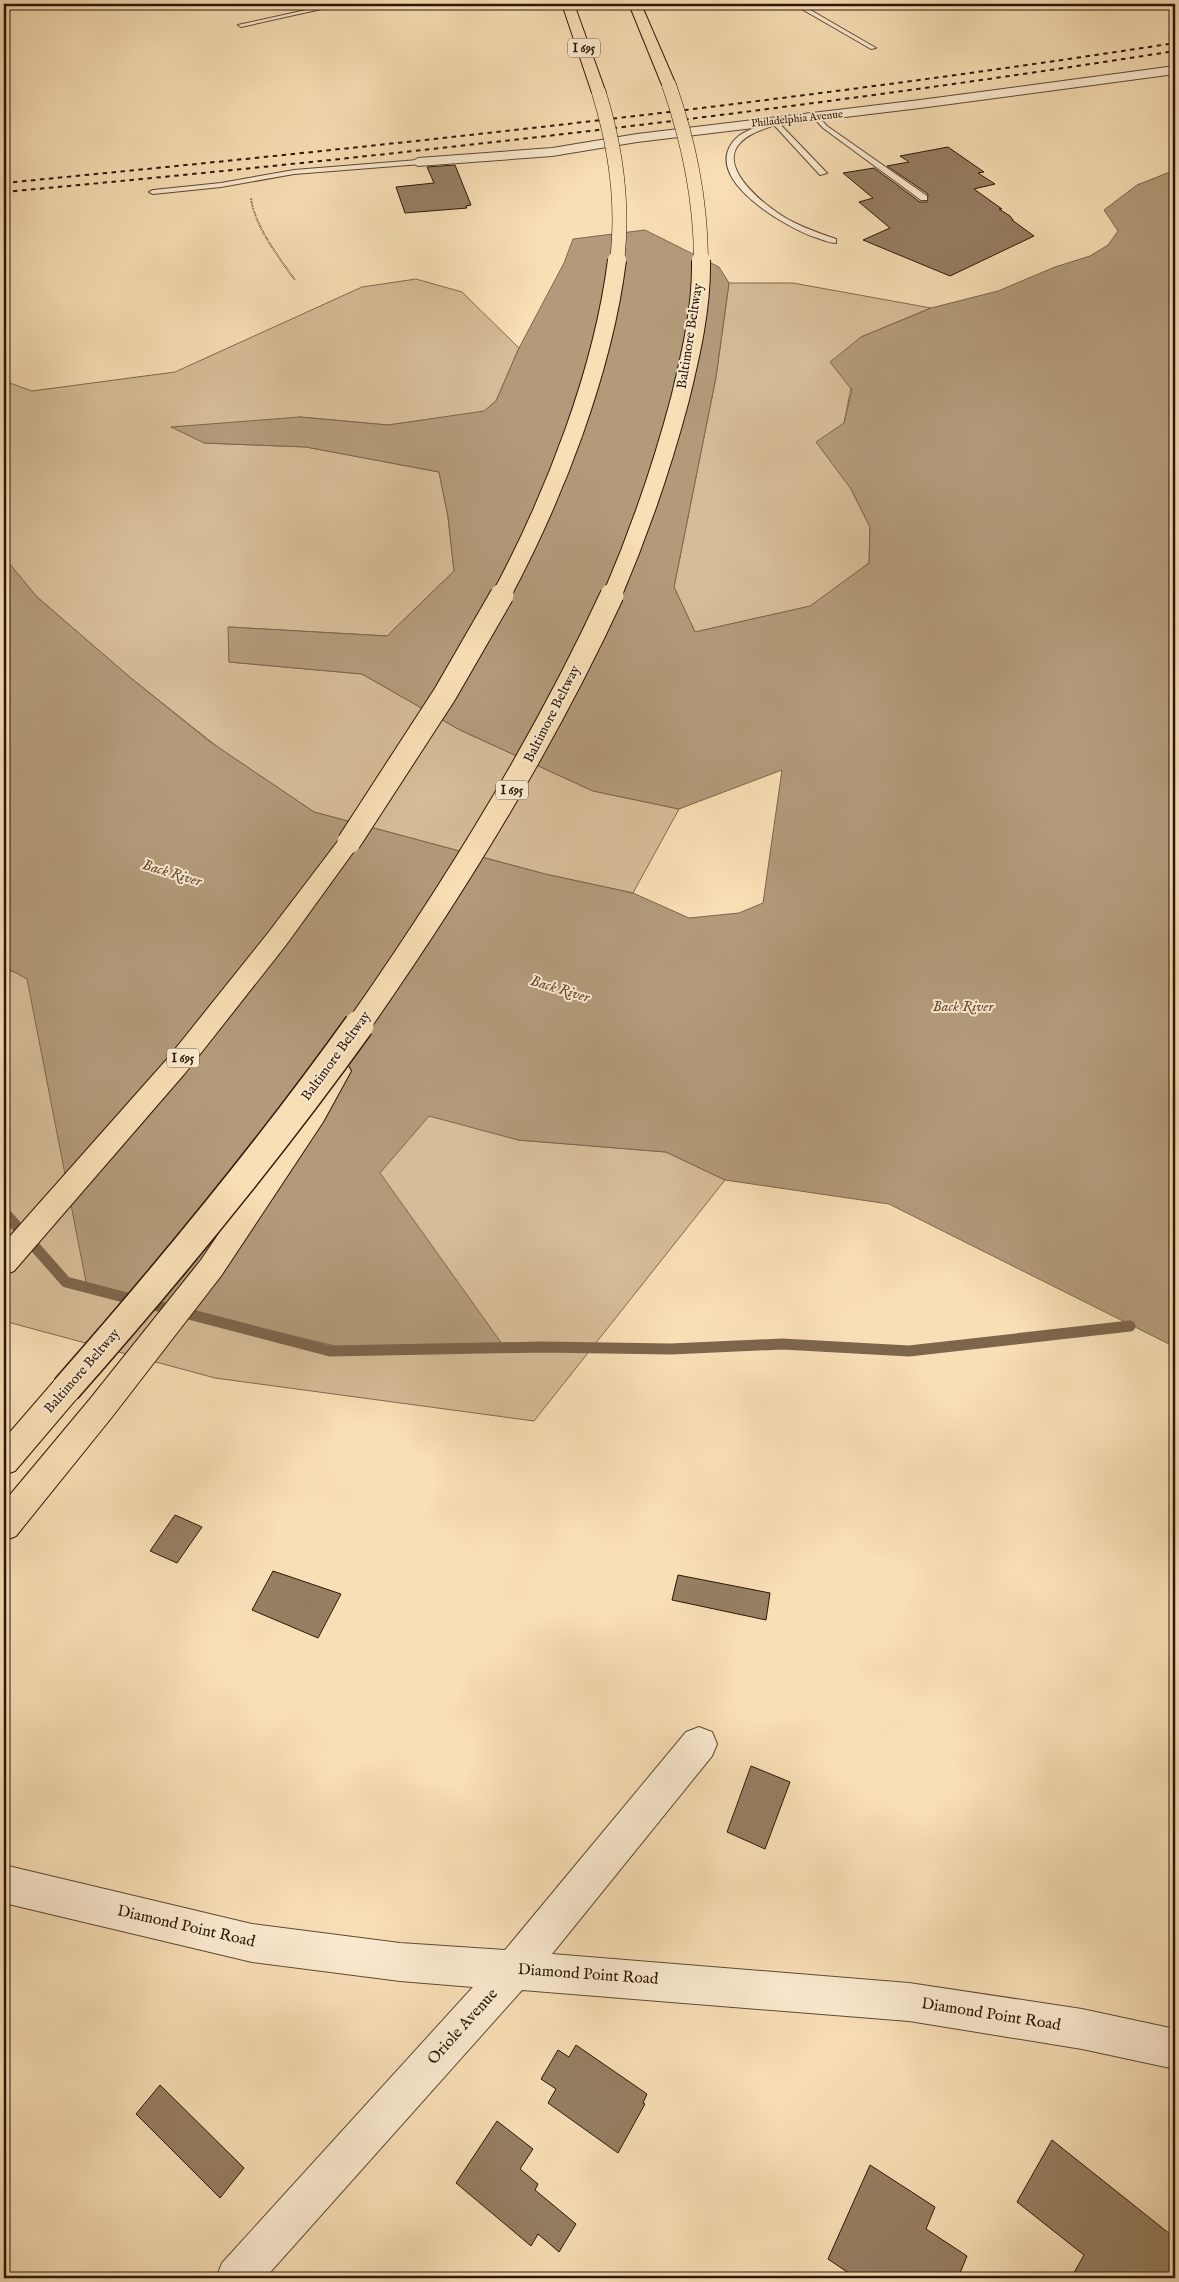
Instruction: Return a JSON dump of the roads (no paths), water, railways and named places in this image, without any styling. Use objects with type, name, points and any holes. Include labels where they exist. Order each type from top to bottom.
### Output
[{"type":"highway","name":"I 695","points":[[4,1263],[177,1065],[277,939],[349,842],[406,757],[456,677],[499,601],[537,521],[569,445],[594,371],[610,304],[619,245],[619,199],[610,128],[568,4]]},
{"type":"highway","name":"Baltimore Beltway","points":[[4,1461],[180,1257],[297,1109],[390,981],[517,781],[564,695],[638,534],[664,455],[685,380],[697,308],[702,249],[692,160],[683,124],[635,4]]},
{"type":"highway","points":[[4,1526],[101,1408],[211,1268],[313,1115],[390,981]]},
{"type":"street","name":"Philadelphia Avenue","points":[[418,162],[552,152],[637,138],[816,117],[1175,70]]},
{"type":"street","name":"Oriole Avenue","points":[[237,2278],[514,1970],[699,1744]]},
{"type":"street","name":"Diamond Point Road","points":[[4,1884],[252,1943],[400,1962],[754,1988],[909,2002],[1082,2029],[1175,2049]]},
{"type":"lane","points":[[242,25],[341,4]]},
{"type":"lane","points":[[796,4],[873,48]]},
{"type":"lane","points":[[816,117],[825,127],[924,198]]},
{"type":"lane","points":[[823,173],[775,122],[745,136],[735,144],[730,155],[732,170],[744,188],[778,217],[833,241]]},
{"type":"lane","points":[[153,192],[190,189],[294,172],[418,162]]},
{"type":"water","name":"Back River","points":[[1175,170],[1175,1347],[889,1204],[725,1180],[666,1152],[518,1140],[429,1116],[380,1173],[505,1348],[352,1350],[87,1287],[27,979],[4,966],[4,557],[37,597],[132,679],[209,741],[314,812],[545,874],[633,893],[689,918],[739,913],[763,903],[782,770],[679,809],[593,791],[460,730],[362,674],[229,662],[228,627],[387,636],[454,571],[448,517],[439,472],[306,447],[204,443],[171,427],[300,417],[388,425],[484,411],[496,401],[519,348],[564,263],[573,239],[645,230],[719,267],[729,283],[716,377],[674,587],[695,632],[810,606],[869,563],[870,527],[851,489],[816,442],[844,423],[852,390],[830,362],[861,337],[931,308],[998,291],[1055,267],[1090,256],[1108,245],[1118,231],[1104,210],[1137,185]]},
{"type":"waterway","points":[[4,1212],[66,1282],[330,1351],[542,1347],[671,1349],[782,1344],[909,1351],[1130,1326]]},
{"type":"railway","points":[[4,183],[298,154],[737,104],[1029,65],[1175,43]]},
{"type":"railway","points":[[4,192],[444,148],[591,131],[883,94],[1175,51]]}]
